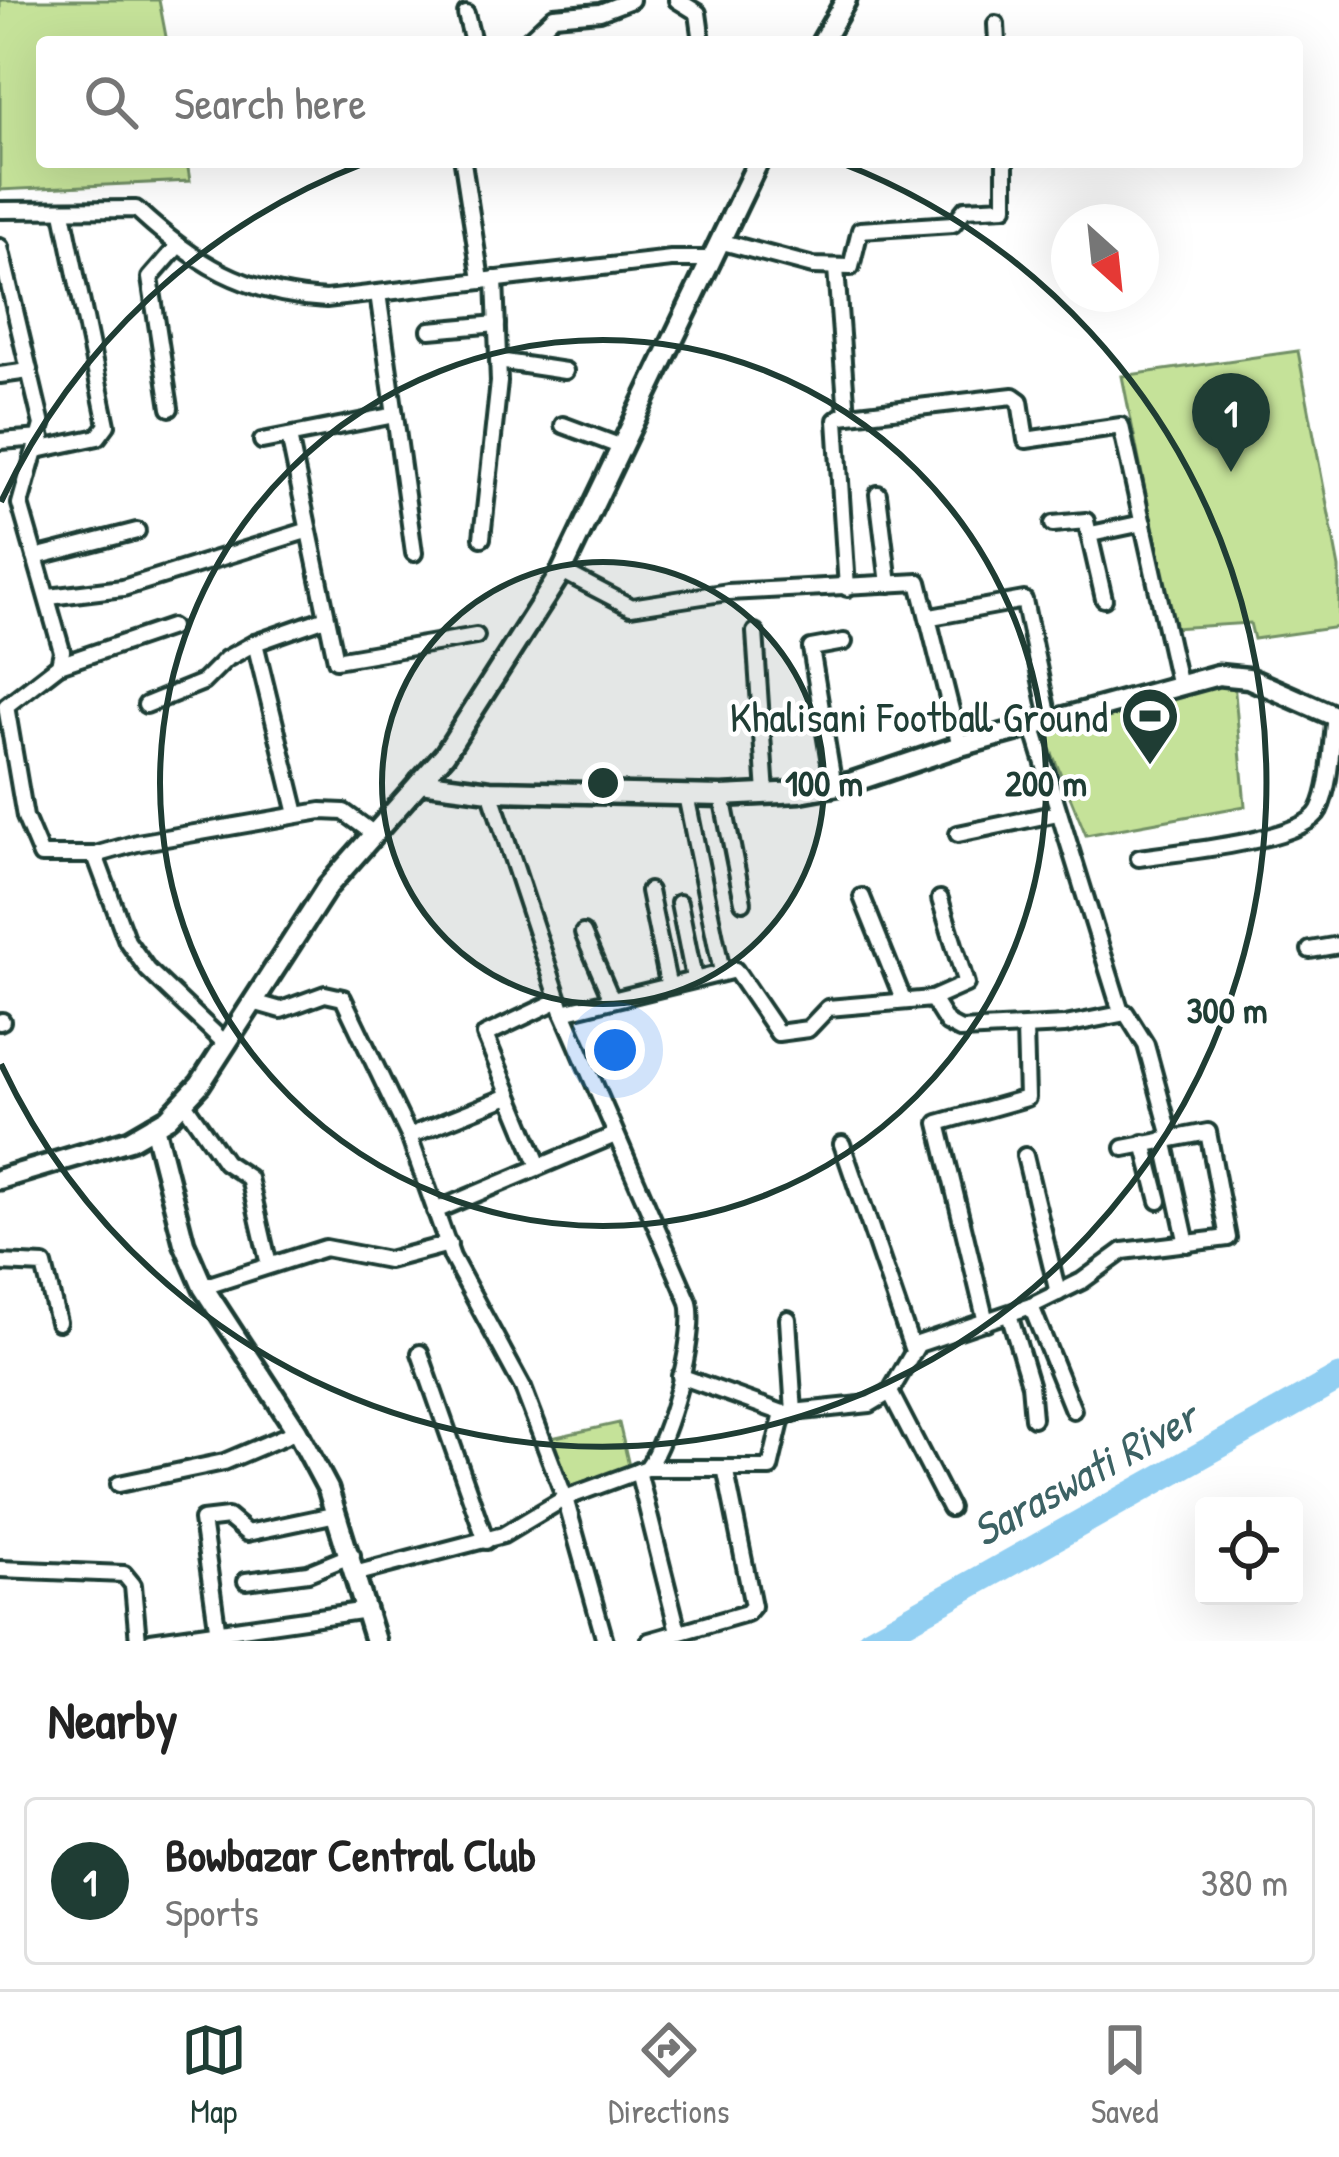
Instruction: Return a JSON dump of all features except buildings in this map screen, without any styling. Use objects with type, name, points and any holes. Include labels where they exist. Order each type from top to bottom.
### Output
[{"type":"street","points":[[532,36],[554,16],[632,0]]},
{"type":"street","points":[[677,0],[698,13],[701,36]]},
{"type":"street","points":[[825,36],[846,0]]},
{"type":"street","points":[[466,14],[472,36]]},
{"type":"street","points":[[996,24],[997,36]]},
{"type":"street","points":[[464,168],[497,324],[499,361],[482,538]]},
{"type":"street","points":[[0,1179],[130,1140],[184,1103],[328,886],[445,754],[562,571],[755,168]]},
{"type":"street","points":[[0,210],[136,209],[177,248],[274,296],[326,299],[715,250],[836,268],[854,266],[860,230],[953,224],[965,209],[1005,207],[1005,168]]},
{"type":"street","points":[[0,441],[39,444],[98,437],[107,425],[63,212]]},
{"type":"street","points":[[170,408],[150,278],[177,248]]},
{"type":"street","points":[[1,256],[29,371],[39,444],[21,487],[62,651],[59,665]]},
{"type":"street","points":[[836,268],[847,415]]},
{"type":"street","points":[[378,293],[414,554]]},
{"type":"street","points":[[430,330],[497,324]]},
{"type":"street","points":[[499,361],[565,370]]},
{"type":"street","points":[[0,376],[29,371]]},
{"type":"street","points":[[847,588],[836,420],[1013,396],[1020,401],[1027,440],[1120,426],[1178,682]]},
{"type":"street","points":[[262,441],[395,415]]},
{"type":"street","points":[[563,425],[622,446]]},
{"type":"street","points":[[289,436],[306,531],[340,662],[476,636]]},
{"type":"street","points":[[878,494],[889,584]]},
{"type":"street","points":[[1053,524],[1083,520],[1104,599]]},
{"type":"street","points":[[1090,534],[1143,523]]},
{"type":"street","points":[[35,557],[137,531]]},
{"type":"street","points":[[49,597],[123,588],[306,531]]},
{"type":"street","points":[[562,571],[631,607],[728,592],[920,583],[960,746]]},
{"type":"street","points":[[931,617],[1024,600],[1058,813],[1121,1012]]},
{"type":"street","points":[[146,705],[203,682],[226,659],[255,643],[326,618]]},
{"type":"street","points":[[171,627],[59,665],[6,706],[2,714],[34,847],[40,855],[95,856],[297,814],[344,812],[374,834]]},
{"type":"street","points":[[754,632],[766,794]]},
{"type":"street","points":[[834,787],[811,648],[844,642]]},
{"type":"street","points":[[255,643],[297,814]]},
{"type":"street","points":[[419,782],[490,791],[722,796],[834,787],[1178,682],[1232,674],[1337,717],[1320,807],[1308,822],[1284,833],[1139,858]]},
{"type":"street","points":[[490,791],[561,1006],[689,1302],[692,1323],[680,1376],[642,1469],[678,1631]]},
{"type":"street","points":[[686,795],[722,972]]},
{"type":"street","points":[[722,796],[743,902]]},
{"type":"street","points":[[958,834],[1058,813]]},
{"type":"street","points":[[95,856],[127,941],[148,970],[226,1045]]},
{"type":"street","points":[[649,891],[668,983]]},
{"type":"street","points":[[862,897],[903,999]]},
{"type":"street","points":[[539,1166],[486,1032],[561,1006],[722,972],[742,974],[778,1034],[811,1027],[828,1008],[932,999],[966,984],[940,899]]},
{"type":"street","points":[[679,903],[694,978]]},
{"type":"street","points":[[584,933],[611,998]]},
{"type":"street","points":[[1310,950],[1339,945]]},
{"type":"street","points":[[253,1002],[281,1010],[325,994],[343,998],[410,1136],[448,1244],[523,1388],[566,1498],[605,1641]]},
{"type":"street","points":[[932,999],[955,1029],[1024,1028],[1121,1012],[1131,1016],[1144,1038],[1187,1244]]},
{"type":"street","points":[[986,1322],[938,1123],[1027,1098],[1024,1028]]},
{"type":"street","points":[[410,1136],[509,1096]]},
{"type":"street","points":[[184,1103],[224,1162],[249,1178],[269,1265]]},
{"type":"street","points":[[154,1126],[184,1243],[203,1287],[297,1431],[337,1514],[375,1641]]},
{"type":"street","points":[[680,1376],[789,1413],[876,1402],[890,1392],[912,1348],[1031,1306],[1124,1251],[1225,1239],[1230,1234],[1208,1132],[1124,1148]]},
{"type":"street","points":[[435,1211],[615,1136]]},
{"type":"street","points":[[1144,1143],[1159,1201]]},
{"type":"street","points":[[842,1144],[912,1348]]},
{"type":"street","points":[[1025,1156],[1058,1293]]},
{"type":"street","points":[[203,1287],[325,1248],[388,1260],[448,1244]]},
{"type":"street","points":[[0,1263],[44,1265],[58,1322]]},
{"type":"street","points":[[1031,1306],[1073,1410]]},
{"type":"street","points":[[1009,1314],[1030,1384],[1033,1418]]},
{"type":"street","points":[[246,1581],[486,1540],[528,1524],[566,1498],[642,1469],[726,1472],[772,1466],[789,1413],[788,1319]]},
{"type":"street","points":[[420,1353],[486,1540]]},
{"type":"street","points":[[890,1392],[950,1508]]},
{"type":"street","points":[[119,1484],[224,1462],[297,1431]]},
{"type":"street","points":[[649,1641],[747,1613],[754,1606],[726,1472]]},
{"type":"street","points":[[218,1637],[202,1520],[228,1517],[247,1533],[337,1514]]},
{"type":"street","points":[[0,1570],[124,1574],[133,1585],[138,1641]]},
{"type":"street","points":[[151,1641],[246,1635],[368,1610]]},
{"type":"green space","points":[[0,0],[159,0],[166,36],[36,36],[36,168],[188,168],[190,181],[0,190]]},
{"type":"green space","points":[[1298,351],[1339,568],[1339,627],[1254,639],[1250,623],[1173,628],[1122,376]]},
{"type":"green space","name":"Khalisani Football Ground","points":[[1234,682],[1245,806],[1086,835],[1042,729]]},
{"type":"green space","points":[[619,1423],[629,1466],[570,1486],[551,1438]]},
{"type":"waterway","name":"Saraswati River","points":[[870,1641],[1339,1378]]},
{"type":"place","name":"Bowbazar Central Club","points":[[1231,472]]},
{"type":"place","name":"Khalisani Football Ground","points":[[1150,767]]}]
